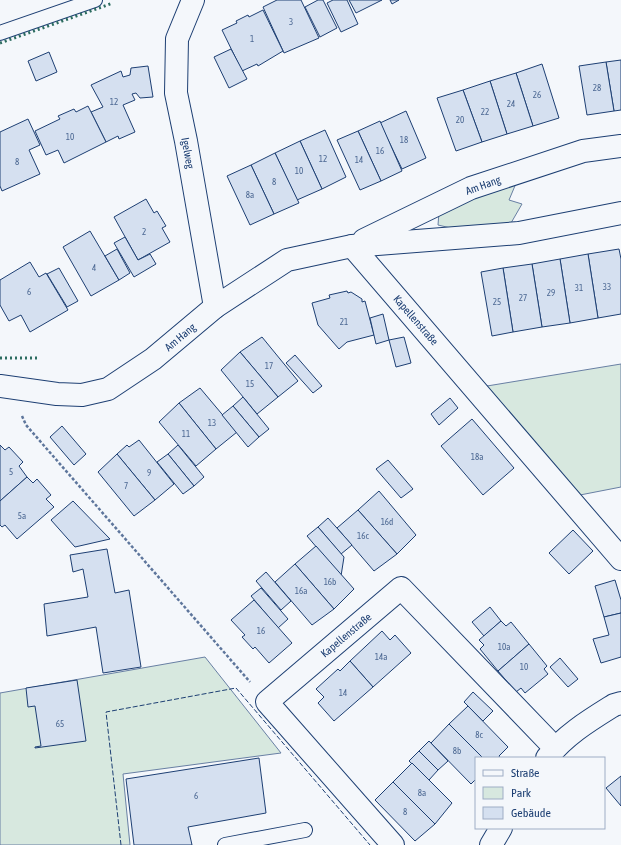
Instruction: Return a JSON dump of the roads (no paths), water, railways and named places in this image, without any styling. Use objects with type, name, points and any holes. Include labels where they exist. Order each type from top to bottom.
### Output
[{"type":"street","name":"Igelweg","points":[[193,0],[177,39],[176,93],[186,141],[215,307]]},
{"type":"street","name":"Am Hang","points":[[352,246],[471,188],[583,151],[621,146]]},
{"type":"street","name":"Am Hang","points":[[4,386],[70,395],[82,395],[108,389],[153,359],[215,307],[287,260],[352,246],[519,233],[621,214]]},
{"type":"street","name":"Kapellenstraße","points":[[352,246],[621,559]]},
{"type":"street","name":"Kapellenstraße","points":[[393,845],[267,702],[401,588],[551,753],[580,727],[614,705],[621,703]]},
{"type":"street","points":[[491,845],[500,829]]},
{"type":"lane","points":[[0,33],[95,0]]},
{"type":"lane","points":[[224,845],[305,830]]}]
